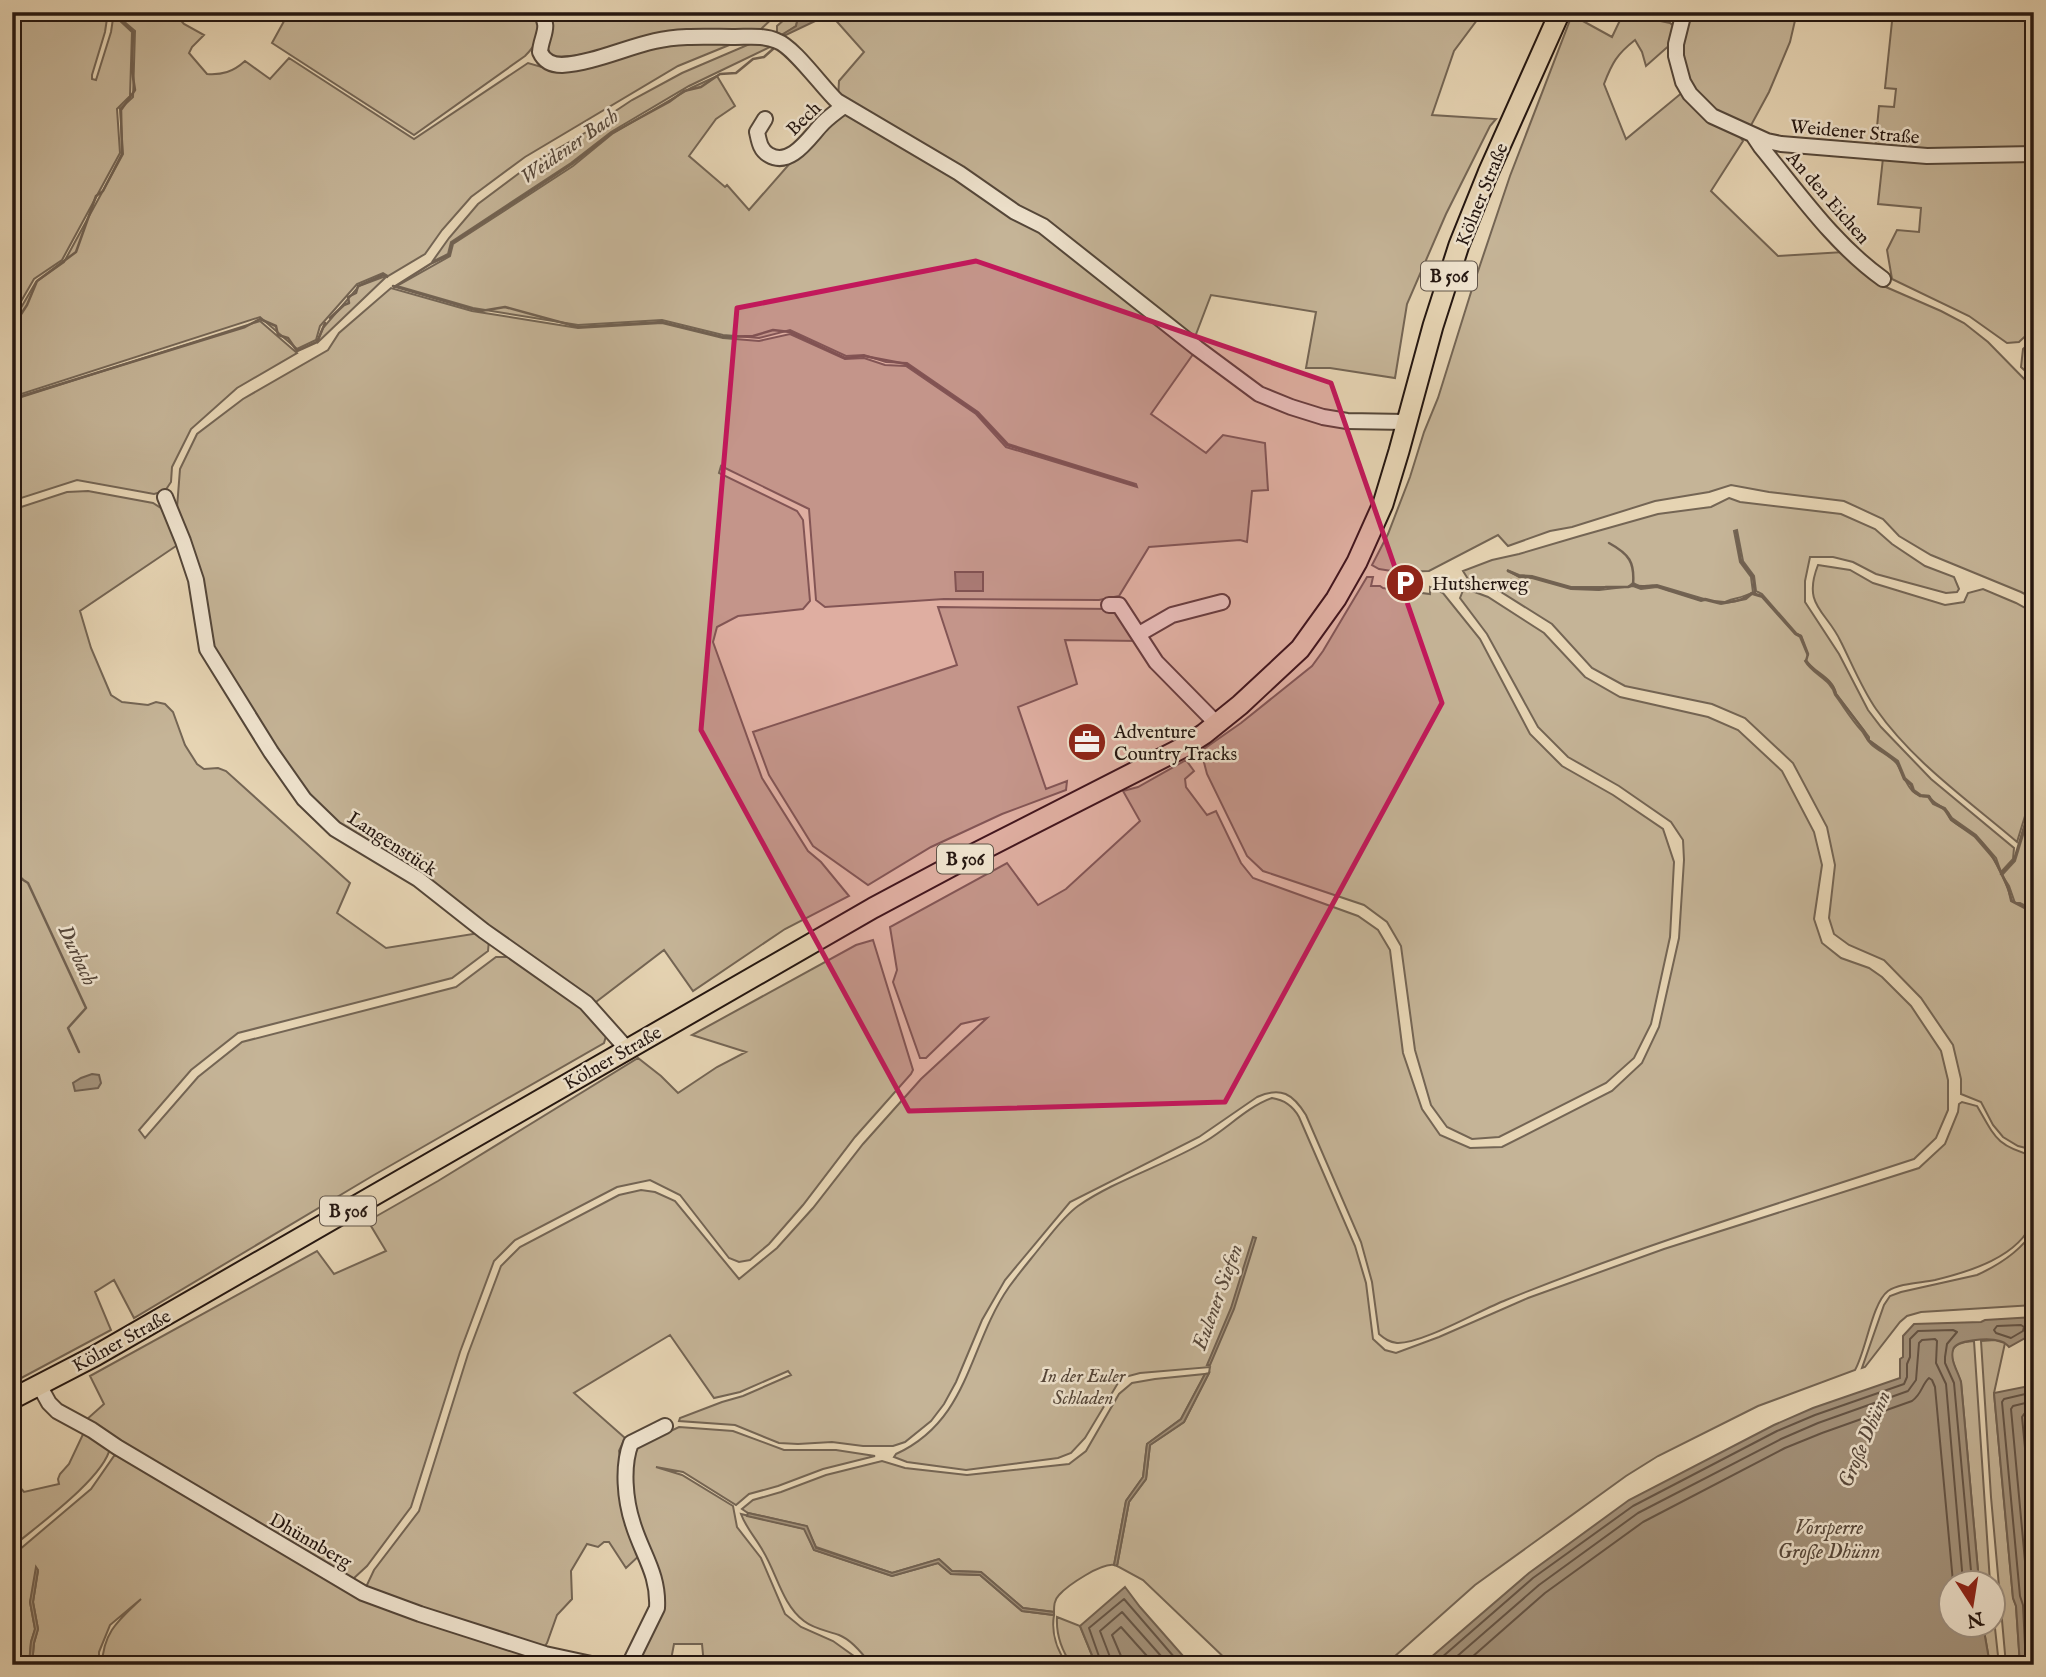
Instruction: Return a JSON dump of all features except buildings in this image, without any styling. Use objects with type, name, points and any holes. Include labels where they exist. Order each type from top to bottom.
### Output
[{"type":"main road","name":"Kölner Straße","points":[[12,1399],[130,1336],[873,908],[1184,747],[1259,690],[1300,649],[1336,599],[1357,562],[1383,504],[1433,326],[1459,245],[1560,12]]},
{"type":"street","name":"Bech","points":[[539,12],[546,26],[541,45],[542,57],[550,62],[561,65],[588,60],[683,37],[768,38],[791,50],[825,90],[844,106],[794,153],[782,158],[768,155],[759,145],[757,132],[765,119]]},
{"type":"street","name":"Weidener Straße","points":[[1684,12],[1676,44],[1682,82],[1712,116],[1767,141],[1927,156],[2034,154]]},
{"type":"street","points":[[844,106],[959,173],[1015,212],[1042,226],[1259,394],[1313,415],[1347,421],[1406,422]]},
{"type":"street","name":"An den Eichen","points":[[1752,134],[1841,244],[1864,266],[1883,279]]},
{"type":"street","name":"Langenstück","points":[[164,497],[196,580],[207,649],[271,752],[304,799],[335,829],[418,879],[484,931],[586,1003],[627,1049]]},
{"type":"street","points":[[1139,634],[1172,615],[1222,602]]},
{"type":"street","points":[[1109,605],[1119,604],[1156,662],[1217,724]]},
{"type":"street","name":"Dhünnberg","points":[[39,1385],[57,1411],[363,1593],[545,1654],[596,1665]]},
{"type":"street","points":[[629,1665],[657,1608],[657,1597],[654,1574],[633,1524],[626,1455],[631,1443],[665,1426]]},
{"type":"highlighted area","points":[[976,261],[1331,383],[1442,703],[1225,1102],[909,1111],[701,730],[737,308]]},
{"type":"green space","points":[[12,12],[108,12],[92,75],[92,79],[96,80],[111,32],[114,12],[118,12],[119,20],[132,32],[130,96],[117,109],[120,153],[62,260],[34,279],[12,317]]},
{"type":"green space","points":[[121,12],[173,12],[184,24],[204,35],[189,53],[207,74],[227,72],[245,61],[270,79],[289,58],[414,139],[528,63],[559,72],[682,42],[739,41],[678,66],[525,157],[471,197],[425,254],[388,276],[383,273],[357,284],[320,326],[316,340],[297,349],[260,317],[12,397],[12,323],[36,282],[64,262],[123,154],[120,109],[133,97],[135,31],[121,19]]},
{"type":"green space","points":[[289,12],[534,12],[539,17],[539,29],[536,43],[525,56],[414,135],[272,43]]},
{"type":"green space","points":[[545,12],[779,12],[759,31],[669,32],[591,53],[551,56],[547,45],[551,23]]},
{"type":"green space","points":[[793,12],[814,12],[798,18],[796,26],[780,37],[777,35],[777,26]]},
{"type":"green space","points":[[834,12],[1483,12],[1454,51],[1432,115],[1496,119],[1446,214],[1407,304],[1395,378],[1330,368],[1306,368],[1316,312],[1211,295],[1193,342],[1088,257],[838,99],[839,81],[864,52],[831,15]]},
{"type":"green space","points":[[1688,12],[1797,12],[1790,42],[1769,92],[1749,129],[1714,112],[1692,91],[1680,46]]},
{"type":"green space","points":[[1893,12],[2034,12],[2034,150],[1929,151],[1875,148],[1879,106],[1894,107],[1896,89],[1885,88]]},
{"type":"green space","points":[[1627,14],[1670,23],[1675,27],[1672,43],[1646,66],[1635,40],[1619,55],[1610,70],[1604,84],[1626,139],[1684,91],[1711,119],[1743,141],[1711,191],[1778,256],[1844,252],[1864,274],[1879,284],[1964,323],[1988,342],[2034,389],[2034,599],[1931,555],[1899,536],[1883,519],[1844,501],[1731,485],[1709,492],[1655,501],[1508,546],[1498,535],[1429,571],[1398,572],[1372,565],[1388,534],[1410,477],[1510,176],[1572,15],[1612,37],[1622,16]]},
{"type":"green space","points":[[759,40],[774,42],[770,47],[689,86],[611,132],[571,163],[451,242],[448,254],[432,262],[478,204],[530,165],[600,124],[632,100],[682,73]]},
{"type":"green space","points":[[717,76],[735,106],[716,119],[689,156],[725,187],[727,185],[749,210],[820,129],[844,111],[1041,228],[1196,350],[1151,414],[1206,453],[1223,435],[1265,443],[1268,490],[1252,491],[1247,542],[1240,540],[1149,547],[1119,596],[1099,600],[944,599],[825,607],[816,600],[809,509],[721,466],[719,473],[797,511],[803,520],[810,601],[803,609],[738,616],[717,627],[713,642],[762,778],[808,851],[821,862],[849,896],[785,929],[693,991],[664,950],[592,1005],[338,825],[308,796],[211,648],[177,508],[180,469],[197,434],[243,399],[328,350],[339,333],[391,288],[472,311],[578,328],[662,323],[723,338],[759,341],[790,334],[845,359],[864,358],[885,365],[906,366],[976,414],[1006,447],[1137,487],[1136,484],[1008,444],[978,412],[907,363],[886,362],[864,355],[846,356],[790,330],[759,338],[723,335],[662,320],[578,325],[473,308],[397,286],[450,256],[453,244],[573,166],[612,134]]},
{"type":"green space","points":[[2032,157],[2034,328],[2019,342],[2007,343],[1969,316],[1892,279],[1887,250],[1897,230],[1919,232],[1921,208],[1878,204],[1883,158]]},
{"type":"green space","points":[[385,278],[317,343],[323,328],[359,286]]},
{"type":"green space","points":[[260,321],[297,353],[237,388],[191,429],[172,467],[171,482],[165,491],[154,494],[77,480],[12,501],[12,400]]},
{"type":"green space","points":[[2034,339],[2034,379],[2021,367],[2023,349]]},
{"type":"green space","points":[[88,491],[153,503],[164,510],[179,544],[80,611],[91,648],[111,695],[122,702],[165,704],[173,712],[185,745],[197,764],[204,769],[218,768],[226,771],[350,883],[337,913],[386,948],[479,933],[489,940],[488,951],[452,978],[238,1033],[191,1070],[139,1130],[145,1138],[198,1077],[242,1042],[456,987],[496,957],[511,957],[581,1007],[606,1036],[604,1043],[374,1175],[134,1318],[114,1280],[95,1292],[111,1330],[12,1383],[12,874],[23,879],[12,872],[12,510],[67,492]]},
{"type":"green space","points":[[1729,498],[1740,502],[1841,514],[1875,529],[1925,566],[1954,577],[1959,589],[1957,592],[1946,593],[1876,574],[1853,562],[1833,557],[1810,557],[1805,581],[1805,602],[1839,654],[1868,710],[1881,727],[1931,779],[2014,848],[2013,859],[2001,872],[1996,858],[1976,835],[1952,818],[1945,808],[1933,803],[1929,796],[1914,790],[1898,761],[1869,740],[1831,683],[1805,661],[1830,685],[1835,695],[1874,747],[1897,764],[1908,786],[1916,794],[1928,797],[1933,804],[1944,809],[1951,820],[1975,837],[1994,859],[2011,901],[2034,913],[2034,1150],[2018,1146],[2003,1137],[1981,1102],[1961,1094],[1961,1079],[1953,1045],[1921,998],[1884,960],[1849,945],[1834,934],[1829,918],[1835,865],[1827,827],[1793,763],[1745,718],[1712,704],[1625,686],[1592,668],[1552,624],[1493,587],[1468,579],[1463,571],[1492,560],[1658,514],[1711,507]],"holes":[[[1737,530],[1743,561],[1754,576],[1756,591],[1762,594],[1801,636],[1808,656],[1800,637],[1762,597],[1752,594],[1746,599],[1721,604],[1753,592],[1751,577],[1740,562],[1734,531]],[[1507,570],[1571,587],[1624,587],[1571,589],[1519,577]],[[1633,583],[1641,587],[1657,585],[1721,604],[1701,601],[1657,587],[1641,589],[1629,587]]]},
{"type":"green space","points":[[1818,565],[1850,570],[1873,583],[1945,605],[1964,602],[1968,593],[1983,589],[2034,613],[2033,790],[2017,842],[1924,764],[1876,709],[1835,631],[1814,599],[1814,579]]},
{"type":"green space","points":[[1367,577],[1373,577],[1371,586],[1430,594],[1430,587],[1443,593],[1480,639],[1530,734],[1562,766],[1613,795],[1663,829],[1674,862],[1670,937],[1651,1024],[1634,1058],[1606,1083],[1499,1137],[1472,1139],[1447,1127],[1431,1105],[1415,1050],[1401,946],[1387,922],[1364,905],[1263,871],[1247,856],[1207,774],[1201,751],[1312,666]]},
{"type":"green space","points":[[1464,588],[1488,597],[1544,633],[1585,677],[1620,697],[1708,717],[1738,730],[1782,771],[1814,832],[1822,865],[1814,919],[1822,943],[1841,958],[1869,968],[1882,977],[1911,1006],[1941,1051],[1948,1080],[1948,1110],[1936,1138],[1914,1159],[1708,1226],[1506,1300],[1421,1338],[1397,1343],[1379,1334],[1372,1282],[1361,1242],[1306,1115],[1286,1094],[1265,1094],[1199,1137],[1070,1202],[1005,1280],[982,1320],[944,1404],[931,1421],[905,1442],[893,1446],[832,1442],[779,1443],[735,1425],[679,1421],[680,1418],[743,1396],[791,1375],[788,1371],[740,1392],[714,1398],[670,1335],[574,1393],[625,1438],[619,1451],[624,1485],[642,1553],[626,1568],[609,1542],[598,1547],[587,1544],[571,1571],[572,1599],[557,1615],[544,1647],[402,1602],[366,1587],[374,1570],[419,1511],[468,1354],[501,1266],[520,1247],[619,1195],[641,1190],[655,1192],[675,1201],[739,1279],[777,1248],[921,1079],[987,1018],[961,1024],[926,1058],[920,1058],[893,982],[897,970],[890,927],[1007,863],[1038,905],[1066,889],[1140,821],[1123,791],[1138,787],[1186,760],[1194,771],[1185,779],[1186,787],[1207,815],[1216,811],[1241,863],[1253,878],[1358,916],[1378,930],[1390,950],[1403,1053],[1422,1109],[1440,1135],[1470,1148],[1502,1147],[1612,1091],[1642,1063],[1659,1027],[1679,938],[1683,840],[1671,822],[1619,786],[1568,757],[1538,727],[1487,634],[1460,598]]},
{"type":"green space","points":[[938,607],[1113,609],[1138,641],[1065,640],[1077,684],[1018,707],[1046,789],[1067,781],[1066,790],[1002,814],[931,847],[868,885],[813,846],[769,775],[753,732],[957,665]]},
{"type":"green space","points":[[2034,799],[2034,910],[2015,903],[2002,875],[2015,861]]},
{"type":"green space","points":[[873,940],[913,1070],[911,1074],[855,1137],[803,1205],[769,1244],[750,1260],[739,1262],[729,1258],[680,1195],[650,1180],[617,1187],[515,1240],[494,1261],[460,1352],[411,1507],[367,1566],[353,1579],[177,1478],[86,1420],[104,1404],[90,1376],[317,1251],[334,1274],[386,1251],[368,1221],[638,1058],[678,1093],[717,1067],[746,1052],[692,1035],[856,945]]},
{"type":"green space","name":"In der Euler Schladen","points":[[1272,1098],[1288,1104],[1299,1117],[1355,1246],[1366,1283],[1373,1339],[1385,1350],[1396,1353],[1528,1298],[1664,1249],[1919,1168],[1945,1144],[1962,1102],[1977,1106],[1993,1133],[2004,1144],[2034,1156],[2034,1214],[2026,1233],[2017,1244],[1992,1261],[1948,1277],[1904,1285],[1888,1291],[1873,1316],[1855,1370],[1758,1406],[1658,1456],[1626,1476],[1475,1585],[1385,1665],[1232,1665],[1143,1580],[1117,1566],[1129,1502],[1146,1479],[1150,1445],[1184,1422],[1210,1367],[1140,1373],[1121,1378],[1085,1438],[1071,1453],[1058,1458],[966,1470],[907,1462],[894,1457],[939,1422],[965,1380],[984,1333],[1009,1287],[1068,1214],[1108,1188],[1206,1141],[1254,1107]]},
{"type":"green space","points":[[2034,1230],[2034,1305],[1921,1312],[1907,1316],[1862,1368],[1884,1305],[1890,1296],[1977,1275],[2009,1257]]},
{"type":"green space","points":[[1995,1340],[2005,1343],[1994,1393],[2020,1665],[2006,1665],[2004,1638],[2008,1638],[2008,1568],[1997,1568],[1981,1341]]},
{"type":"green space","points":[[1974,1341],[1989,1568],[1978,1568],[1961,1382],[1952,1360],[1953,1349],[1964,1342]]},
{"type":"green space","points":[[1205,1374],[1181,1419],[1147,1444],[1143,1477],[1126,1501],[1114,1565],[1093,1571],[1070,1586],[1056,1599],[1054,1612],[1023,1608],[981,1572],[952,1571],[939,1559],[892,1573],[816,1547],[806,1526],[748,1513],[742,1509],[753,1500],[826,1475],[882,1461],[905,1468],[967,1475],[1069,1464],[1086,1451],[1119,1394],[1132,1383]]},
{"type":"green space","points":[[679,1427],[733,1431],[784,1450],[836,1450],[875,1456],[823,1469],[749,1494],[736,1505],[683,1472],[656,1467],[682,1475],[733,1506],[737,1527],[761,1558],[785,1614],[801,1627],[833,1641],[862,1665],[704,1665],[702,1644],[674,1644],[670,1665],[634,1665],[656,1616],[631,1504],[632,1466],[637,1447]]},
{"type":"green space","points":[[85,1430],[110,1448],[105,1460],[83,1487],[12,1547],[12,1478],[24,1492],[59,1484],[60,1474],[69,1464]]},
{"type":"green space","points":[[122,1454],[219,1516],[315,1571],[551,1659],[553,1665],[102,1665],[109,1635],[119,1620],[141,1599],[110,1625],[99,1652],[99,1665],[32,1665],[38,1629],[33,1602],[38,1571],[30,1602],[35,1629],[29,1665],[12,1659],[12,1556],[91,1489],[114,1456]]},
{"type":"green space","points":[[741,1514],[805,1529],[814,1550],[892,1576],[938,1563],[951,1574],[980,1575],[1022,1611],[1054,1615],[1056,1642],[1068,1665],[871,1665],[848,1640],[812,1626],[796,1614]]},
{"type":"green space","points":[[1057,1617],[1080,1626],[1096,1665],[1072,1665],[1060,1643]]},
{"type":"green space","points":[[1985,1638],[1996,1638],[1999,1665],[1990,1665]]},
{"type":"water","points":[[814,12],[834,12],[786,35],[783,34],[796,26],[798,18]]},
{"type":"water","points":[[955,572],[983,572],[983,591],[956,591]]},
{"type":"water","points":[[92,1074],[99,1075],[101,1083],[98,1088],[75,1091],[73,1083]]},
{"type":"water","points":[[1253,1237],[1256,1238],[1234,1309],[1210,1365],[1207,1365],[1231,1308]]},
{"type":"water","name":"Vorsperre Große Dhünn","points":[[2034,1317],[2034,1333],[2009,1347],[2004,1342],[1995,1340],[1974,1340],[1955,1346],[1953,1350],[1953,1362],[1961,1382],[1978,1568],[1938,1568],[1938,1638],[1985,1638],[1990,1665],[1422,1665],[1529,1573],[1629,1500],[1774,1425],[1813,1408],[1900,1378],[1903,1336],[1914,1324]]},
{"type":"water","points":[[1209,1373],[1184,1422],[1150,1445],[1146,1479],[1129,1502],[1117,1566],[1114,1565],[1126,1501],[1143,1477],[1147,1444],[1181,1419],[1205,1374]]},
{"type":"water","points":[[2034,1385],[2034,1665],[2020,1665],[1994,1393]]},
{"type":"water","points":[[748,1513],[807,1526],[816,1548],[892,1573],[939,1559],[952,1571],[981,1572],[1023,1608],[1054,1612],[1054,1615],[1022,1611],[980,1575],[951,1574],[938,1563],[892,1576],[814,1550],[804,1529],[747,1516]]},
{"type":"water","points":[[36,1567],[38,1570],[33,1602],[38,1629],[32,1665],[19,1665],[12,1662],[12,1659],[29,1664],[35,1629],[30,1602]]},
{"type":"water","points":[[1125,1587],[1191,1665],[1096,1665],[1080,1626]]},
{"type":"waterway","points":[[12,328],[27,305],[37,281],[76,252],[96,196],[103,191],[122,154],[121,110],[135,90],[132,71],[133,32],[120,19],[119,12]]},
{"type":"waterway","name":"Weidener Bach","points":[[394,287],[449,255],[452,243],[572,164],[612,133],[684,91],[701,87],[720,74],[736,73],[753,59],[764,57],[773,49]]},
{"type":"waterway","name":"Weidener Bach","points":[[330,318],[349,303],[348,297],[356,293],[358,286],[383,275],[387,277]]},
{"type":"waterway","points":[[393,286],[481,311],[505,307],[578,327],[662,322],[723,337],[753,336],[773,330],[790,332],[845,358],[864,356],[906,364],[977,413],[1007,445],[1134,485]]},
{"type":"waterway","name":"Weidener Bach","points":[[12,399],[245,327],[260,319],[276,326],[278,335],[288,338],[297,351],[317,342],[325,323]]},
{"type":"waterway","points":[[1736,532],[1741,561],[1753,577],[1755,593]]},
{"type":"waterway","points":[[1609,543],[1626,555],[1632,565],[1633,585]]},
{"type":"waterway","points":[[1508,571],[1571,588],[1656,586],[1701,600],[1717,602],[1735,601],[1752,593],[1762,596],[1796,634],[1801,636],[1808,654],[1806,661],[1831,684],[1868,740],[1897,762],[1913,791],[1920,796],[1929,796],[1954,821],[1981,841],[1998,865],[2012,901],[2034,912]]},
{"type":"waterway","points":[[2001,874],[2014,860],[2034,794]]},
{"type":"waterway","name":"Durbach","points":[[12,873],[28,883],[86,1008],[68,1028],[79,1052]]},
{"type":"place","name":"Hutsherweg","points":[[1405,583]]},
{"type":"place","name":"Adventure Country Tracks","points":[[1087,742]]},
{"type":"water label","name":"Eulener Siefen","points":[[1217,1297]]},
{"type":"water label","name":"Große Dhünn","points":[[1864,1439]]}]
